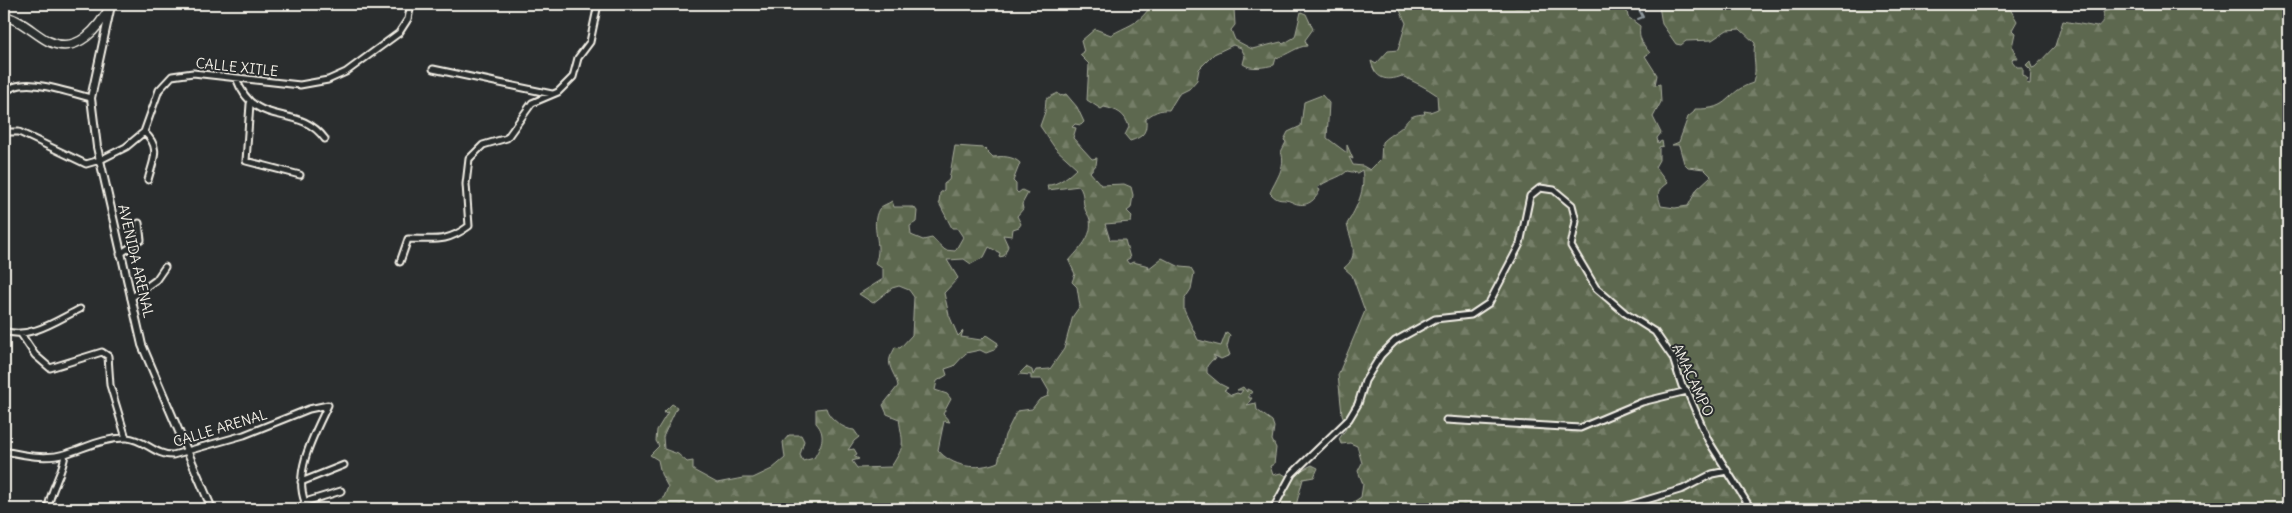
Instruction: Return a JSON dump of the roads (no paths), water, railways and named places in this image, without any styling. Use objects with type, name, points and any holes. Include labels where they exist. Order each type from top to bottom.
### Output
[{"type":"main road","points":[[4,16],[17,20],[48,41],[71,45],[90,35],[111,5]]},
{"type":"street","name":"CALLE XITLE","points":[[144,132],[158,90],[172,76],[184,73],[300,85],[328,80],[346,72],[389,42],[404,26],[411,4]]},
{"type":"street","points":[[400,262],[408,239],[446,239],[454,237],[469,226],[466,184],[470,159],[484,145],[507,138],[532,103],[552,94],[573,77],[578,58],[590,42],[598,4]]},
{"type":"street","name":"AVENIDA ARENAL","points":[[111,5],[91,98],[100,160],[142,345],[185,451],[212,509]]},
{"type":"street","points":[[433,69],[552,94]]},
{"type":"street","points":[[236,78],[242,94],[257,109],[311,124],[325,139]]},
{"type":"street","points":[[4,94],[17,84],[29,83],[91,98]]},
{"type":"street","points":[[250,104],[246,161],[300,175]]},
{"type":"street","points":[[4,132],[19,132],[86,164],[100,160],[126,147],[144,132],[154,143],[156,149],[148,180]]},
{"type":"street","name":"AMACAMPO","points":[[1273,509],[1292,474],[1349,420],[1358,404],[1365,380],[1381,355],[1395,341],[1435,320],[1471,315],[1489,303],[1520,244],[1530,196],[1540,188],[1554,190],[1572,205],[1576,222],[1571,246],[1596,288],[1625,313],[1655,332],[1673,358],[1682,386],[1708,440],[1752,509]]},
{"type":"street","points":[[120,254],[141,240],[139,222]]},
{"type":"street","points":[[131,298],[156,280],[165,267]]},
{"type":"street","points":[[4,331],[21,334],[37,330],[80,309]]},
{"type":"street","points":[[4,451],[38,457],[65,454],[80,447],[126,438],[110,385],[108,356],[102,352],[50,368],[35,355],[21,334]]},
{"type":"street","points":[[1446,420],[1580,428],[1642,402],[1686,391]]},
{"type":"street","name":"CALLE ARENAL","points":[[126,438],[138,441],[165,455],[244,434],[328,405],[315,432],[302,482]]},
{"type":"street","points":[[48,509],[49,496],[64,465],[65,454]]},
{"type":"street","points":[[307,509],[300,492],[302,482],[344,465]]},
{"type":"street","points":[[1616,509],[1683,489],[1712,474],[1727,471]]},
{"type":"street","points":[[300,509],[304,502],[341,491]]},
{"type":"waterway","points":[[1636,4],[1643,17],[1638,19]]}]
